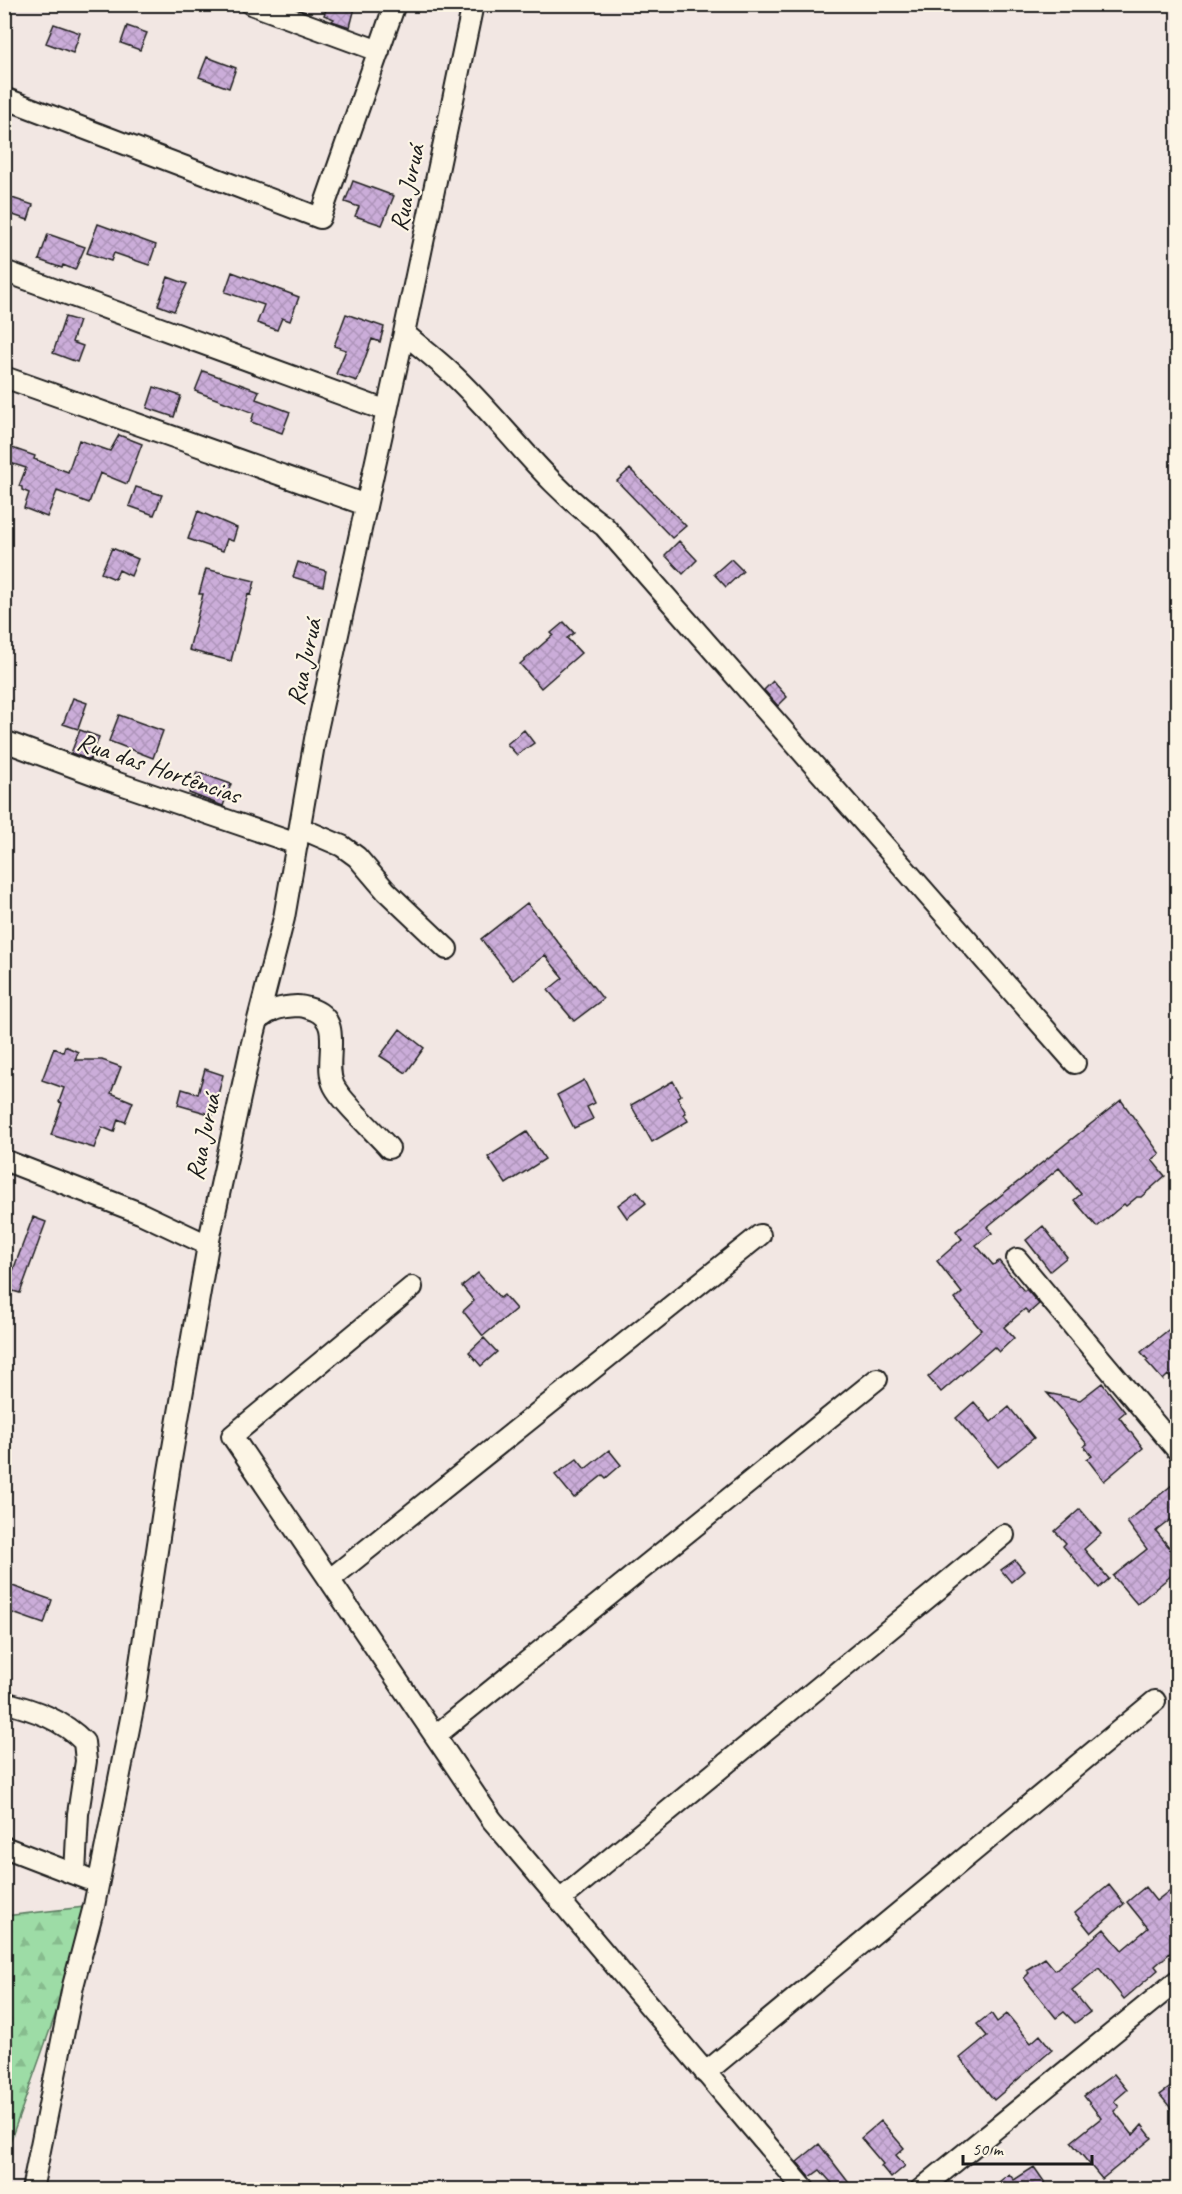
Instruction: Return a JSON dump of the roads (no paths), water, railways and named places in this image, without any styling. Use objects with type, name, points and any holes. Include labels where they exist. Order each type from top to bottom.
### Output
[{"type":"street","points":[[251,4],[379,51]]},
{"type":"street","points":[[4,98],[321,218],[395,4]]},
{"type":"street","name":"Rua Juruá","points":[[32,2190],[73,1986],[94,1906],[134,1703],[169,1471],[208,1245],[284,918],[315,739],[473,4]]},
{"type":"street","points":[[4,271],[387,411]]},
{"type":"street","points":[[404,333],[450,372],[556,488],[583,512],[604,526],[1075,1063]]},
{"type":"street","points":[[4,377],[366,505]]},
{"type":"street","name":"Rua das Hortências","points":[[4,741],[109,780],[298,836],[342,846],[447,949]]},
{"type":"street","points":[[259,1019],[280,1006],[304,1006],[320,1012],[327,1019],[331,1039],[329,1072],[335,1089],[389,1148]]},
{"type":"street","points":[[4,1160],[140,1213],[208,1245]]},
{"type":"street","points":[[329,1580],[760,1235]]},
{"type":"street","points":[[1017,1259],[1178,1451]]},
{"type":"street","points":[[412,1287],[232,1436],[492,1820],[805,2190]]},
{"type":"street","points":[[435,1736],[878,1379]]},
{"type":"street","points":[[560,1900],[1004,1534]]},
{"type":"street","points":[[705,2073],[1155,1701]]},
{"type":"street","points":[[4,1702],[54,1719],[84,1742],[86,1761],[78,1814],[75,1874]]},
{"type":"street","points":[[4,1847],[97,1884]]},
{"type":"street","points":[[920,2190],[1178,1980]]}]
